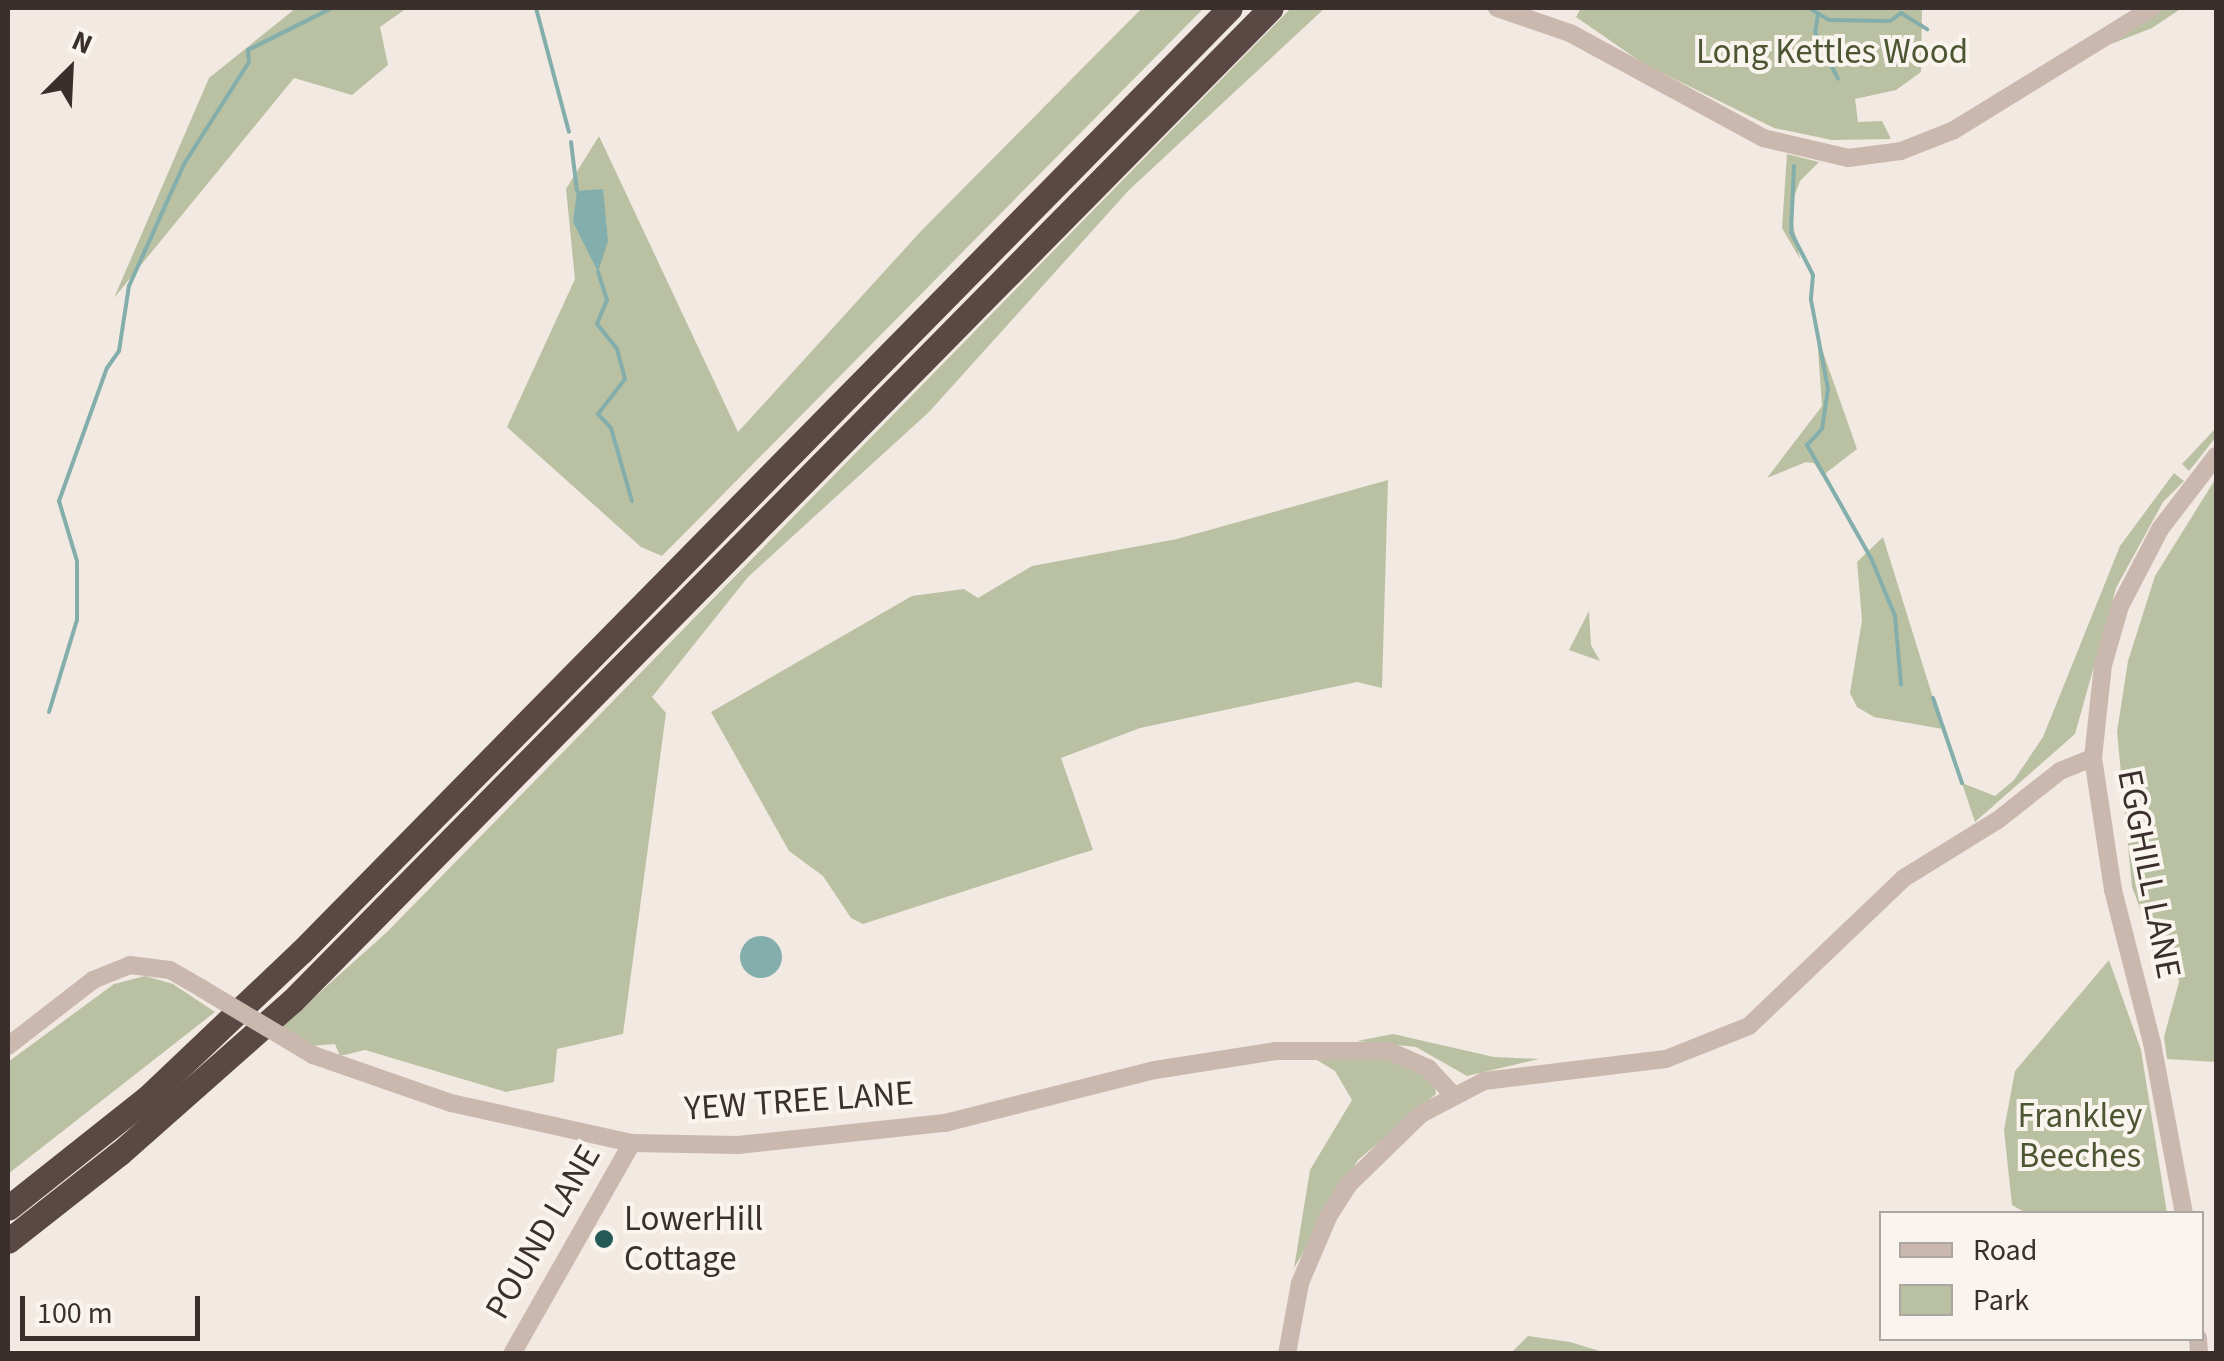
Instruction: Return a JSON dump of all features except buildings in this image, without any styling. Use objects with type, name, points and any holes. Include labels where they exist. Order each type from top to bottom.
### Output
[{"type":"highway","points":[[8,1208],[219,1034],[1230,8]]},
{"type":"highway","points":[[8,1242],[120,1153],[292,1000],[1270,8]]},
{"type":"street","points":[[1498,8],[1570,33],[1763,138],[1821,155],[1870,158],[1954,130],[2011,100],[2152,8]]},
{"type":"street","name":"EGGHILL LANE","points":[[2183,1211],[2152,1043],[2113,890],[2093,758],[2100,680],[2120,606],[2160,529],[2216,456]]},
{"type":"street","points":[[1288,1354],[1300,1284],[1329,1215],[1394,1136],[1453,1095],[1514,1074],[1666,1059],[1749,1026],[1904,878],[1998,820],[2060,771],[2093,758]]},
{"type":"street","name":"YEW TREE LANE","points":[[8,1046],[93,980],[130,965],[170,970],[314,1055],[451,1103],[632,1143],[738,1145],[945,1123],[1155,1070],[1276,1052],[1389,1051],[1428,1068],[1453,1095]]},
{"type":"street","name":"POUND LANE","points":[[512,1354],[632,1143]]},
{"type":"green space","points":[[296,8],[407,8],[380,27],[388,65],[352,95],[294,78],[114,298],[209,78]]},
{"type":"green space","points":[[1142,8],[1204,8],[662,556],[641,547],[507,427],[575,279],[566,189],[599,136],[738,432],[922,230]]},
{"type":"green space","points":[[1291,8],[1325,8],[1129,190],[929,412],[748,577],[652,697],[666,713],[623,1034],[557,1049],[554,1082],[506,1092],[365,1050],[340,1056],[335,1044],[311,1046],[280,1028],[387,932]]},
{"type":"green space","name":"Long Kettles Wood","points":[[1581,8],[1922,8],[1921,72],[1896,90],[1855,99],[1858,122],[1882,121],[1891,139],[1832,140],[1774,128],[1644,64],[1576,17]]},
{"type":"green space","points":[[2164,8],[2182,8],[2152,28],[2101,48]]},
{"type":"green space","points":[[1787,154],[1819,162],[1800,181],[1790,208],[1800,259],[1782,228]]},
{"type":"green space","points":[[1817,335],[1857,449],[1822,476],[1814,463],[1806,462],[1767,478],[1822,406]]},
{"type":"green space","points":[[2216,428],[2216,437],[2189,471],[2182,464]]},
{"type":"green space","points":[[2174,473],[2184,481],[2163,502],[2116,588],[2075,734],[1975,822],[1962,783],[1995,796],[2014,780],[2043,737],[2120,546]]},
{"type":"green space","points":[[2216,478],[2216,1062],[2167,1059],[2164,1037],[2179,982],[2172,947],[2143,916],[2132,887],[2117,732],[2128,661],[2155,576]]},
{"type":"green space","points":[[1388,480],[1382,688],[1357,682],[1140,728],[1061,758],[1093,850],[863,924],[851,918],[823,876],[789,851],[711,712],[912,596],[964,589],[978,598],[1032,566],[1177,539]]},
{"type":"green space","points":[[1883,537],[1943,729],[1874,717],[1857,707],[1850,693],[1862,620],[1857,562]]},
{"type":"green space","points":[[1589,611],[1591,645],[1600,661],[1569,650]]},
{"type":"green space","name":"Frankley Beeches","points":[[2109,960],[2141,1050],[2167,1211],[2022,1211],[2012,1205],[2004,1130],[2015,1071]]},
{"type":"green space","points":[[145,976],[173,984],[215,1012],[8,1174],[8,1062],[114,984]]},
{"type":"green space","points":[[1393,1034],[1494,1057],[1539,1059],[1467,1076],[1416,1047],[1357,1041]]},
{"type":"green space","points":[[1312,1057],[1398,1060],[1434,1079],[1436,1094],[1358,1160],[1294,1268],[1310,1170],[1352,1100],[1335,1071]]},
{"type":"green space","points":[[1528,1336],[1570,1342],[1606,1353],[1511,1353]]},
{"type":"water","points":[[603,189],[608,241],[598,272],[573,222],[577,191]]},
{"type":"water","points":[[761,936],[776,942],[782,957],[776,972],[761,978],[746,972],[740,957],[746,942]]},
{"type":"waterway","points":[[49,712],[77,620],[77,561],[59,501],[107,368],[119,351],[129,286],[184,164],[249,62],[248,50],[332,8]]},
{"type":"waterway","points":[[536,8],[569,132]]},
{"type":"waterway","points":[[1809,8],[1829,20],[1890,21],[1901,13],[1927,29]]},
{"type":"waterway","points":[[1818,14],[1815,32],[1838,79]]},
{"type":"waterway","points":[[571,142],[577,191]]},
{"type":"waterway","points":[[1794,166],[1791,232],[1813,275],[1811,300],[1828,389],[1822,429],[1807,445],[1871,558],[1895,616],[1901,685]]},
{"type":"waterway","points":[[598,272],[607,300],[597,324],[617,349],[625,379],[598,414],[611,428],[632,501]]},
{"type":"waterway","points":[[1933,698],[1962,783]]},
{"type":"place","name":"LowerHill Cottage","points":[[604,1239]]}]
